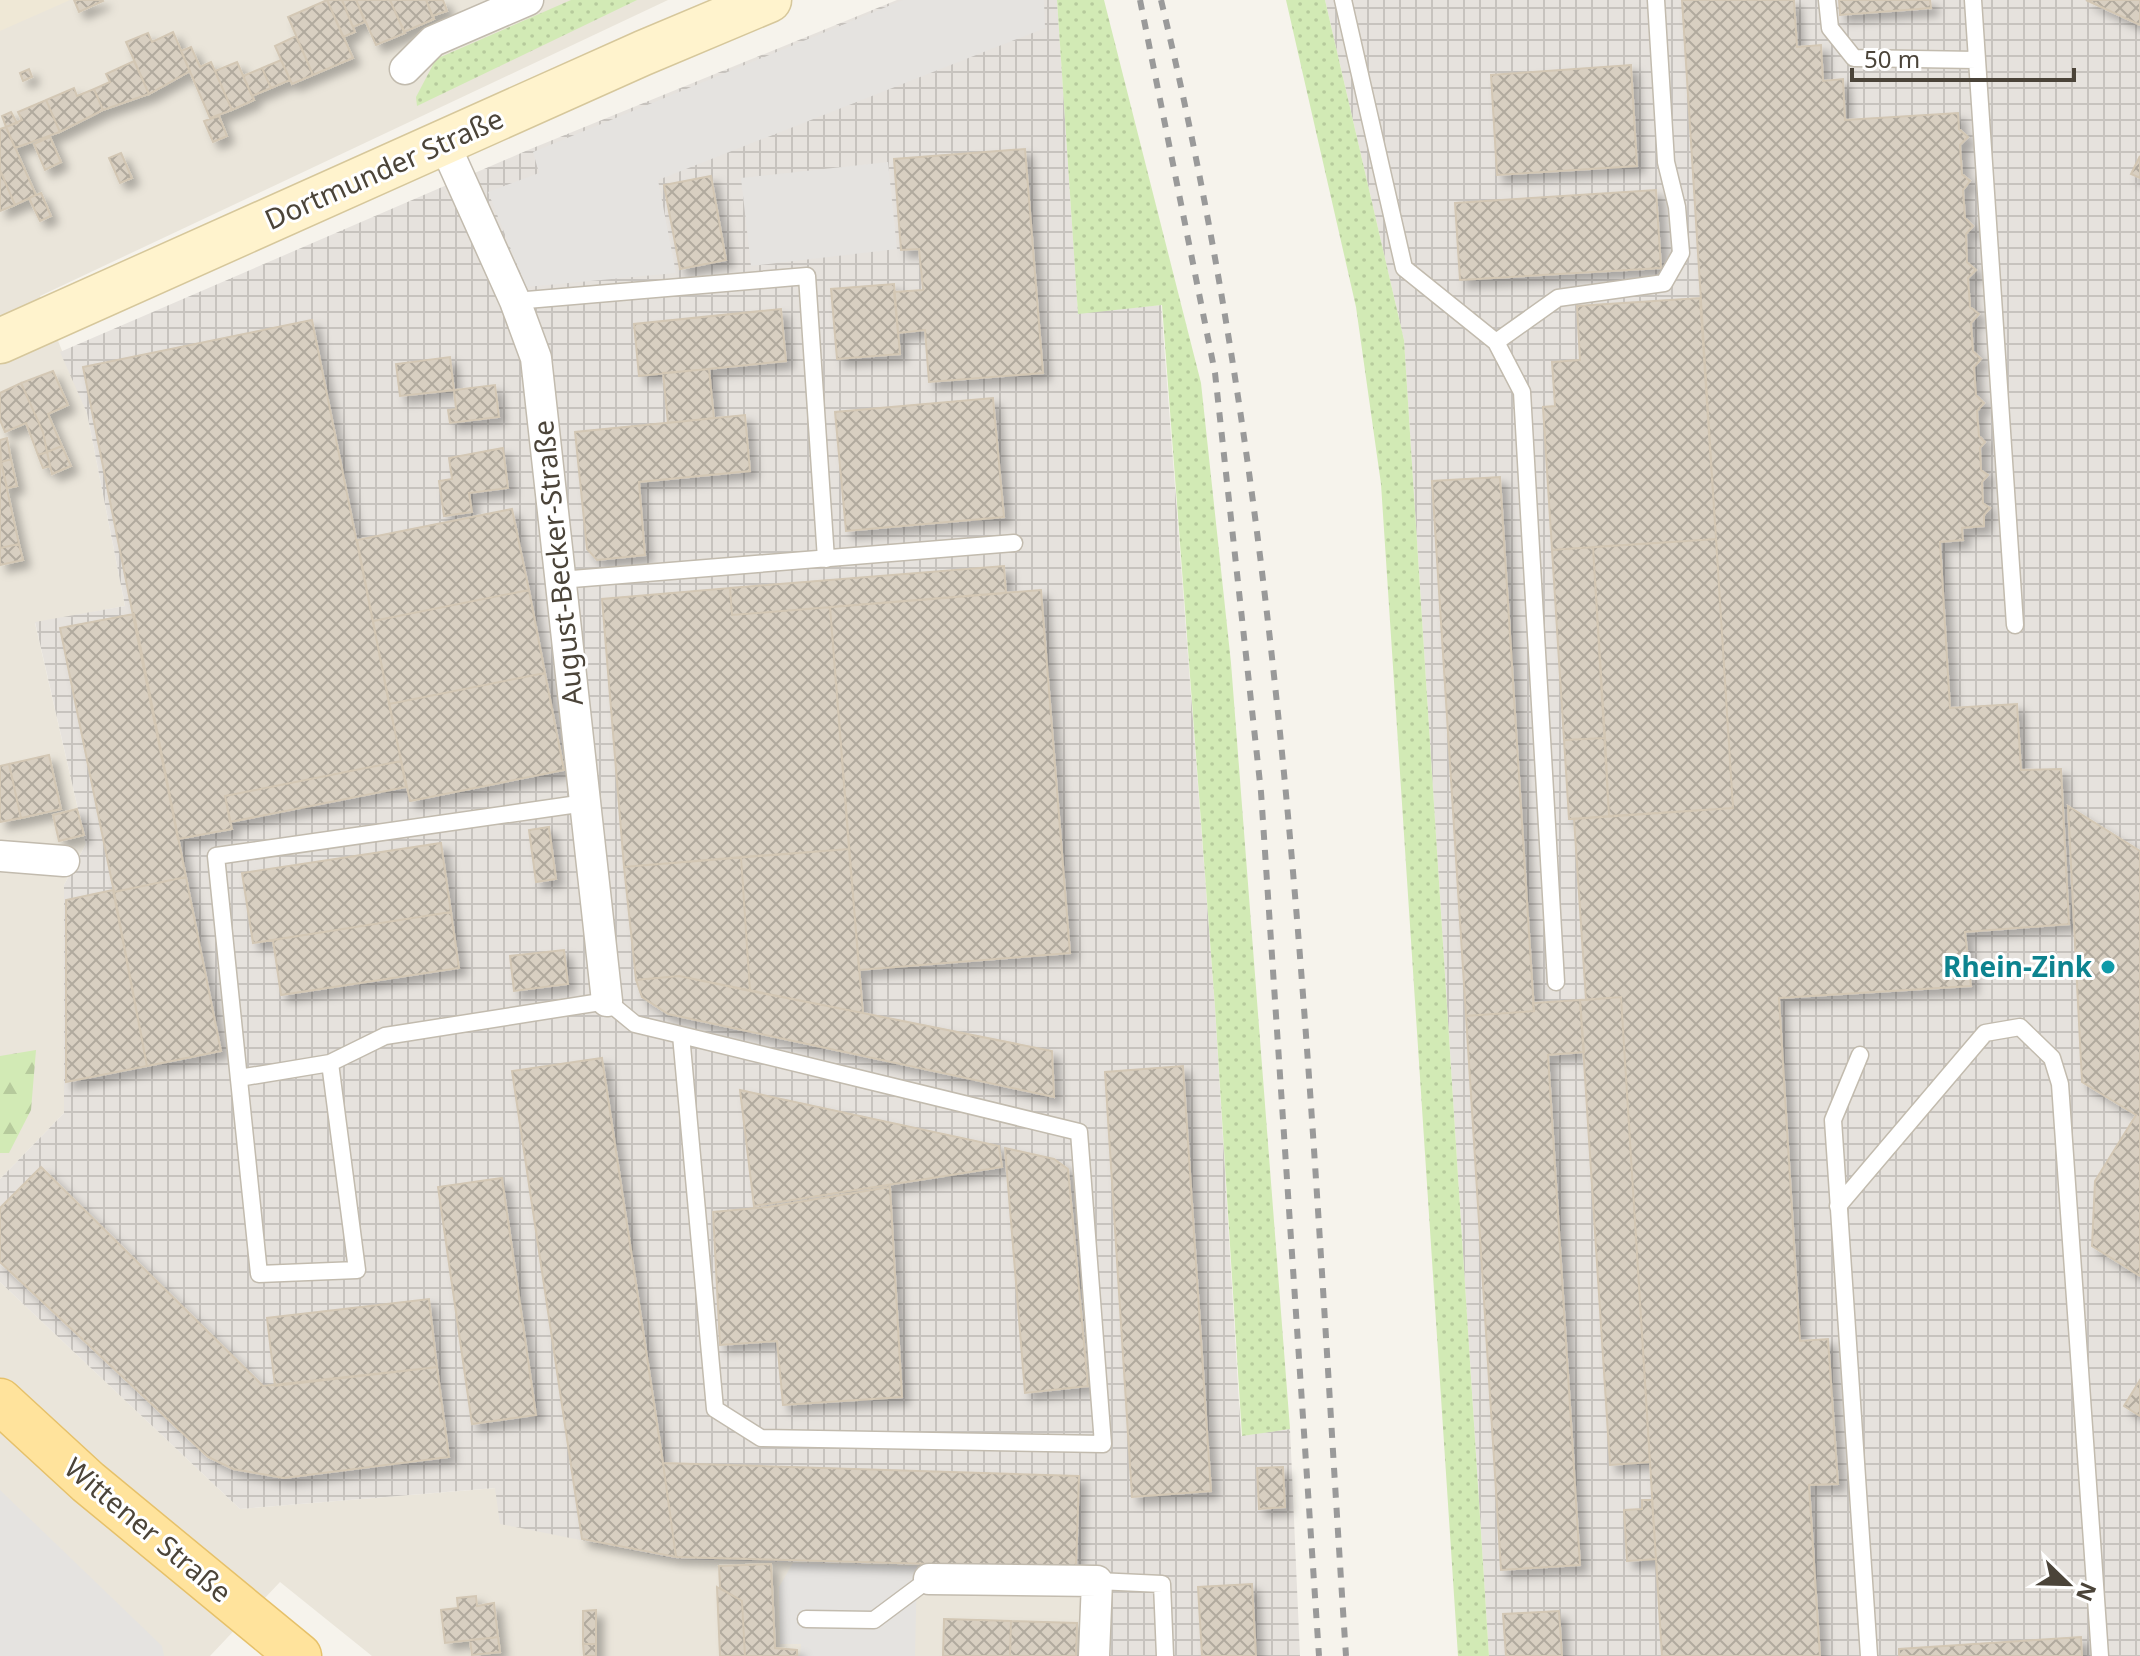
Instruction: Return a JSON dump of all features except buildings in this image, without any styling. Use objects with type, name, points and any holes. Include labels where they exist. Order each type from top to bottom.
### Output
[{"type":"main road","name":"Dortmunder Straße","points":[[0,341],[745,5]]},
{"type":"main road","name":"Wittener Straße","points":[[0,1401],[88,1482],[289,1653]]},
{"type":"street","points":[[405,69],[433,41],[528,0]]},
{"type":"street","name":"August-Becker-Straße","points":[[444,143],[515,301],[536,358],[607,1001]]},
{"type":"street","points":[[0,856],[64,861]]},
{"type":"street","points":[[929,1579],[1097,1581],[1094,1656]]},
{"type":"lane","points":[[1343,0],[1404,268],[1496,342],[1522,392],[1556,982]]},
{"type":"lane","points":[[1496,342],[1558,298],[1664,283],[1681,253],[1677,207],[1666,162],[1656,0]]},
{"type":"lane","points":[[1827,0],[1830,28],[1854,58],[1976,60]]},
{"type":"lane","points":[[1973,0],[2015,625]]},
{"type":"lane","points":[[515,301],[807,276],[826,559]]},
{"type":"lane","points":[[560,580],[1014,543]]},
{"type":"lane","points":[[330,1063],[357,1270],[259,1274],[216,856],[585,803]]},
{"type":"lane","points":[[239,1078],[330,1063],[385,1036],[607,1001],[635,1024],[681,1035],[1079,1132],[1103,1444],[761,1438],[715,1409],[681,1035]]},
{"type":"lane","points":[[1838,1206],[1985,1033],[2020,1027],[2052,1058],[2060,1084],[2100,1656]]},
{"type":"lane","points":[[1860,1055],[1833,1120],[1869,1656]]},
{"type":"lane","points":[[806,1619],[874,1620],[929,1579]]},
{"type":"lane","points":[[1097,1581],[1162,1584],[1165,1656]]},
{"type":"shaded area","points":[[0,0],[668,0],[40,296],[87,413],[125,606],[35,623],[86,844],[64,885],[64,1113],[0,1179]]},
{"type":"shaded area","points":[[0,0],[70,0],[0,31]]},
{"type":"shaded area","points":[[897,0],[1057,0],[1078,313],[1161,305],[1215,1007],[1241,1436],[1290,1429],[1300,1656],[1107,1656],[1108,1570],[675,1559],[500,1524],[495,1488],[240,1509],[0,1282],[0,1179],[64,1113],[64,885],[86,844],[35,622],[125,606],[87,413],[60,352],[528,150]]},
{"type":"shaded area","points":[[903,0],[1044,0],[1045,28],[658,180],[676,273],[526,287],[488,192],[539,173],[533,152]]},
{"type":"shaded area","name":"Rhein-Zink","points":[[1325,0],[2140,0],[2140,1656],[1489,1656],[1404,340]]},
{"type":"shaded area","points":[[888,162],[897,249],[751,266],[741,178]]},
{"type":"shaded area","points":[[0,1282],[240,1509],[496,1488],[675,1559],[1108,1570],[1107,1656],[372,1656],[280,1582],[210,1656],[0,1656]]},
{"type":"shaded area","points":[[0,1490],[162,1646],[164,1656],[0,1656]]},
{"type":"shaded area","points":[[793,1563],[917,1566],[915,1656],[800,1656],[801,1644],[780,1644],[779,1587]]},
{"type":"green space","points":[[571,0],[637,0],[417,106],[416,97],[436,59]]},
{"type":"green space","points":[[1057,0],[1104,0],[1201,383],[1231,663],[1290,1429],[1242,1436],[1215,1007],[1162,305],[1078,314]]},
{"type":"green space","points":[[1286,0],[1325,0],[1404,340],[1489,1656],[1458,1656],[1381,484],[1356,307]]},
{"type":"green space","points":[[36,1050],[31,1110],[9,1153],[0,1153],[0,1056]]},
{"type":"railway","points":[[1140,0],[1215,373],[1261,792],[1319,1656]]},
{"type":"railway","points":[[1161,0],[1205,204],[1240,410],[1267,617],[1289,824],[1306,1032],[1346,1656]]},
{"type":"place","name":"Rhein-Zink","points":[[2108,967]]}]
